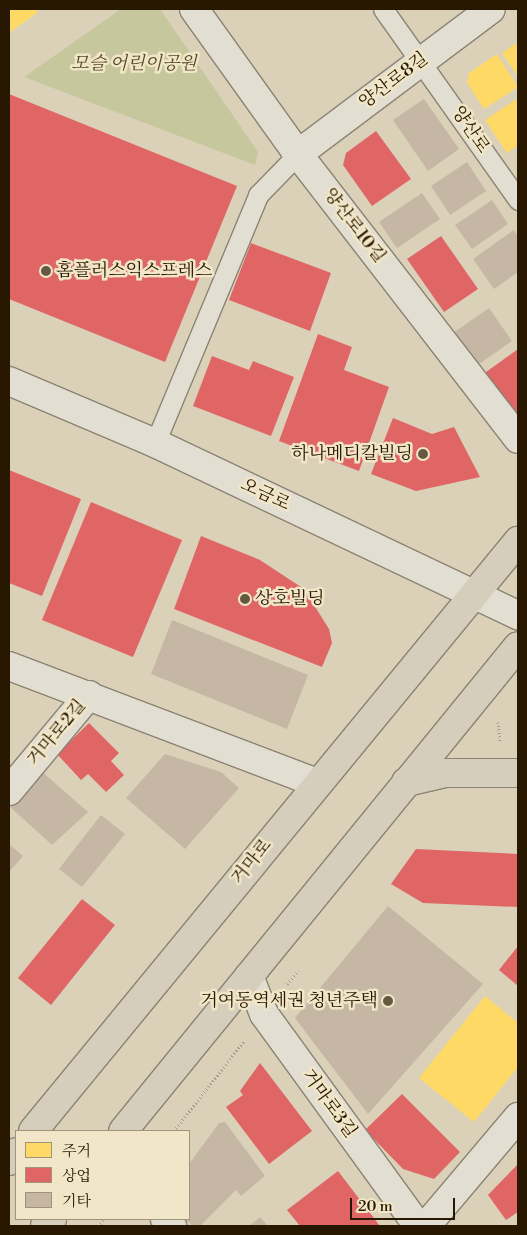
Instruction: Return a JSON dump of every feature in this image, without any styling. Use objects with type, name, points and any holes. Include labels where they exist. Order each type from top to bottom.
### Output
[{"type":"main road","points":[[474,595],[518,541]]},
{"type":"main road","name":"거마로","points":[[34,1130],[316,783],[474,595]]},
{"type":"main road","points":[[124,1130],[518,646]]},
{"type":"main road","points":[[406,782],[445,774],[518,773]]},
{"type":"street","name":"양산로10길","points":[[194,9],[298,154],[518,438]]},
{"type":"street","name":"양산로8길","points":[[298,154],[491,9]]},
{"type":"street","name":"오금로","points":[[9,381],[155,443],[518,616]]},
{"type":"street","name":"거마로2길","points":[[9,666],[89,695],[9,791]]},
{"type":"street","points":[[89,695],[316,783]]},
{"type":"street","name":"거마로3길","points":[[249,976],[264,1014],[418,1226]]},
{"type":"street","points":[[426,1226],[518,1117]]},
{"type":"lane","name":"양산로","points":[[383,9],[422,59],[518,200]]},
{"type":"lane","points":[[155,443],[258,195],[298,154]]},
{"type":"path","points":[[498,716],[500,746]]},
{"type":"path","points":[[175,1130],[301,968]]},
{"type":"green space","name":"모슬 어린이공원","points":[[121,9],[160,9],[258,152],[255,165],[24,77]]},
{"type":"building: 주거","points":[[9,9],[36,9],[38,12],[9,33]]},
{"type":"building: 주거","points":[[518,42],[518,77],[502,53]]},
{"type":"building: 주거","points":[[497,54],[518,87],[484,109],[467,83],[469,73]]},
{"type":"building: 주거","points":[[518,98],[518,145],[507,153],[485,120]]},
{"type":"building: 주거","points":[[9,109],[17,156],[33,163],[37,151],[119,183],[113,199],[127,204],[175,164],[190,185],[199,178],[222,210],[167,251],[176,312],[169,313],[171,323],[134,328],[133,318],[110,321],[101,259],[107,244],[94,240],[88,253],[9,224]]},
{"type":"building: 주거","points":[[485,996],[518,1023],[518,1067],[474,1122],[419,1078]]},
{"type":"building: 상업","points":[[9,94],[237,186],[165,362],[9,299]]},
{"type":"building: 상업","points":[[376,131],[411,179],[372,206],[343,165],[346,153]]},
{"type":"building: 상업","points":[[441,236],[478,289],[444,312],[407,259]]},
{"type":"building: 상업","points":[[251,243],[331,273],[310,331],[229,300]]},
{"type":"building: 상업","points":[[318,334],[352,347],[344,370],[389,387],[359,471],[279,441]]},
{"type":"building: 상업","points":[[518,349],[518,414],[482,375]]},
{"type":"building: 상업","points":[[212,356],[249,370],[253,361],[294,377],[271,436],[193,406]]},
{"type":"building: 상업","name":"하나메디칼빌딩","points":[[393,418],[432,434],[454,427],[480,477],[416,491],[371,474]]},
{"type":"building: 상업","points":[[9,470],[81,499],[42,596],[9,583]]},
{"type":"building: 상업","points":[[91,502],[182,540],[133,657],[42,620]]},
{"type":"building: 상업","name":"상호빌딩","points":[[201,536],[260,560],[304,589],[329,629],[332,643],[322,667],[174,609]]},
{"type":"building: 상업","points":[[89,723],[119,753],[111,761],[124,775],[106,792],[88,774],[81,780],[57,754]]},
{"type":"building: 상업","points":[[416,849],[518,854],[518,907],[423,903],[391,884]]},
{"type":"building: 상업","points":[[82,899],[115,925],[51,1005],[18,978]]},
{"type":"building: 상업","points":[[518,946],[518,986],[499,970]]},
{"type":"building: 상업","points":[[260,1063],[312,1131],[269,1164],[226,1107],[243,1095],[240,1091]]},
{"type":"building: 상업","points":[[402,1094],[460,1152],[434,1179],[403,1169],[365,1130]]},
{"type":"building: 상업","points":[[518,1164],[518,1212],[506,1220],[488,1195]]},
{"type":"building: 상업","points":[[338,1171],[380,1226],[300,1226],[287,1210]]},
{"type":"building: 기타","points":[[424,99],[459,149],[428,171],[393,120]]},
{"type":"building: 기타","points":[[467,162],[486,191],[450,215],[431,186]]},
{"type":"building: 기타","points":[[422,193],[440,219],[397,248],[379,222]]},
{"type":"building: 기타","points":[[492,200],[508,224],[472,249],[455,225]]},
{"type":"building: 기타","points":[[514,230],[518,237],[518,272],[494,289],[473,259]]},
{"type":"building: 기타","points":[[489,308],[512,341],[476,366],[453,333]]},
{"type":"building: 기타","points":[[172,620],[308,675],[287,729],[151,674]]},
{"type":"building: 기타","points":[[165,754],[221,772],[239,788],[185,849],[126,798]]},
{"type":"building: 기타","points":[[40,770],[88,812],[52,845],[9,806]]},
{"type":"building: 기타","points":[[101,815],[125,834],[82,887],[59,869]]},
{"type":"building: 기타","points":[[9,844],[23,856],[9,872]]},
{"type":"building: 기타","name":"거여동역세권 청년주택","points":[[388,906],[483,984],[368,1114],[295,1018]]},
{"type":"building: 기타","points":[[225,1122],[265,1176],[241,1196],[236,1190],[200,1226],[193,1226],[186,1220],[190,1220],[190,1163],[219,1123]]},
{"type":"building: 기타","points":[[260,1217],[268,1226],[249,1226]]},
{"type":"place","name":"홈플러스익스프레스","points":[[46,271]]},
{"type":"place","name":"하나메디칼빌딩","points":[[423,454]]},
{"type":"place","name":"상호빌딩","points":[[245,599]]},
{"type":"place","name":"거여동역세권 청년주택","points":[[388,1001]]}]
